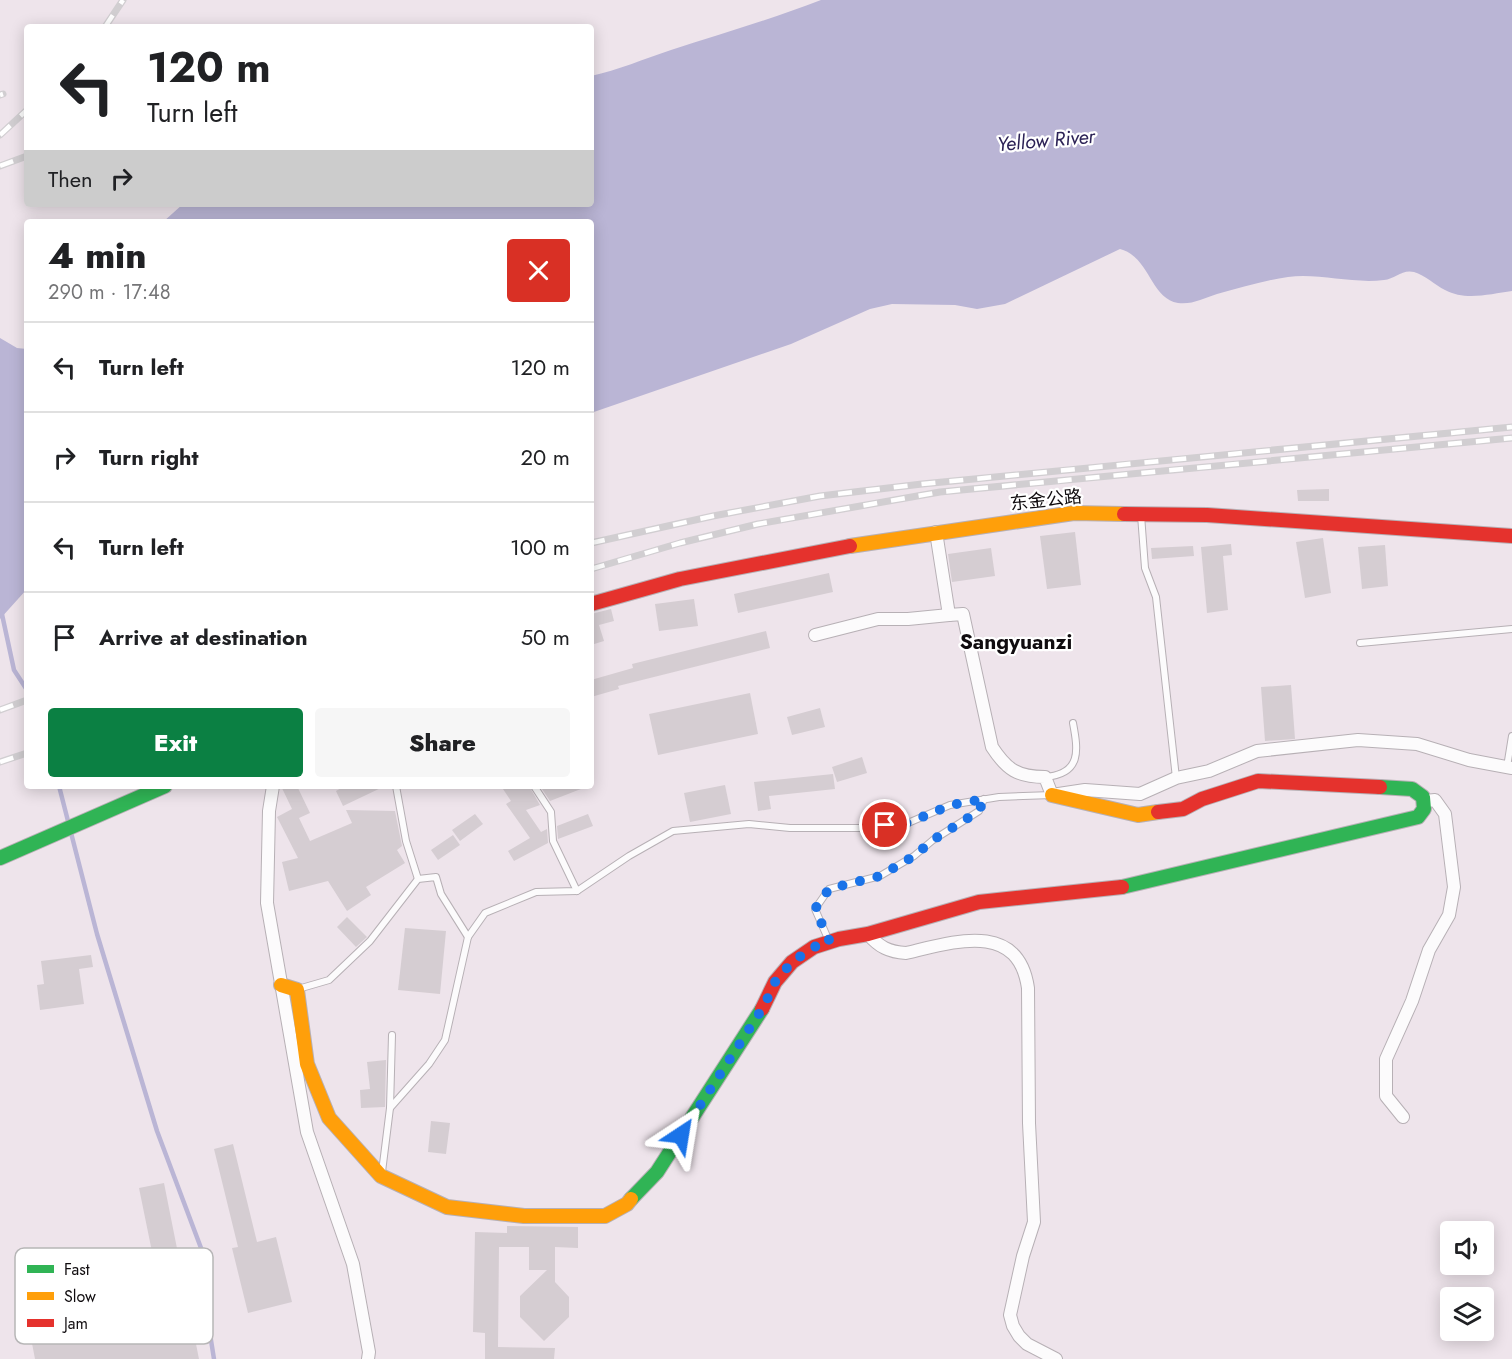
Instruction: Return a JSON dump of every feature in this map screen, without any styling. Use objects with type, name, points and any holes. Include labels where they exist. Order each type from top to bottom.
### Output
[{"type":"street","name":"东金公路","points":[[594,603],[680,579],[808,553],[1074,513],[1207,515],[1512,536]]},
{"type":"street","points":[[936,532],[949,615]]},
{"type":"street","points":[[815,634],[878,619],[963,614],[992,747],[1001,761],[1014,771],[1029,777],[1045,777],[1052,795]]},
{"type":"street","points":[[1052,795],[1084,790],[1140,794],[1176,778],[1209,771],[1257,751],[1358,740],[1417,744],[1469,760],[1510,768]]},
{"type":"street","points":[[281,985],[297,990],[307,1064],[328,1118],[381,1176],[447,1207],[524,1216],[605,1216],[627,1204],[657,1172],[764,1006],[775,982],[792,962],[814,947],[979,902],[1117,888],[1418,817],[1424,810],[1425,801],[1420,793],[1412,789],[1257,781],[1202,799],[1183,809],[1138,815],[1052,795]]},
{"type":"street","points":[[0,858],[158,789]]},
{"type":"street","points":[[273,789],[269,811],[267,903],[307,1132],[353,1264],[369,1352],[368,1359]]},
{"type":"street","points":[[1403,1117],[1386,1096],[1386,1059],[1412,1001],[1429,950],[1449,915],[1454,887],[1445,814],[1435,800],[1425,801]]},
{"type":"street","points":[[868,934],[884,949],[906,953],[977,940],[993,941],[1007,948],[1019,958],[1026,972],[1029,1123],[1034,1222],[1023,1256],[1010,1316],[1019,1336],[1027,1344],[1056,1359]]},
{"type":"lane","points":[[1141,514],[1145,568],[1156,597],[1176,778]]},
{"type":"lane","points":[[1360,643],[1512,629]]},
{"type":"lane","points":[[1045,777],[1064,772],[1076,756],[1077,747],[1073,723]]},
{"type":"lane","points":[[1510,768],[1512,736]]},
{"type":"lane","points":[[397,789],[406,841],[418,879]]},
{"type":"lane","points":[[536,789],[551,812],[553,841],[577,891]]},
{"type":"lane","points":[[390,1108],[429,1064],[445,1040],[468,938],[485,913],[536,892],[577,891],[629,856],[673,831],[749,824],[790,828],[862,828],[908,823],[951,805],[984,799],[1052,795]]},
{"type":"lane","points":[[830,942],[815,909],[829,889],[880,876],[914,856],[933,840],[979,811],[984,799]]},
{"type":"lane","points":[[297,990],[329,980],[370,941],[418,879],[436,877],[441,894],[468,938]]},
{"type":"lane","points":[[381,1176],[390,1108],[392,1035]]},
{"type":"water","name":"Yellow River","points":[[821,0],[1512,0],[1512,291],[1478,296],[1461,295],[1445,290],[1422,275],[1410,271],[1388,279],[1372,281],[1312,276],[1288,277],[1252,284],[1193,302],[1178,303],[1161,294],[1138,260],[1130,253],[1120,249],[1005,304],[977,309],[955,305],[892,304],[870,309],[791,344],[594,412],[594,219],[166,219],[180,207],[594,207],[594,75]]},
{"type":"water","points":[[0,338],[17,348],[24,349],[24,592],[0,619]]},
{"type":"building","points":[[1329,489],[1329,501],[1298,501],[1297,490]]},
{"type":"building","points":[[1075,532],[1081,585],[1047,589],[1040,536]]},
{"type":"building","points":[[1323,538],[1331,593],[1305,598],[1296,542]]},
{"type":"building","points":[[1231,544],[1232,555],[1223,556],[1228,610],[1207,613],[1201,547]]},
{"type":"building","points":[[1385,545],[1388,586],[1362,589],[1358,547]]},
{"type":"building","points":[[1193,546],[1194,556],[1152,559],[1151,548]]},
{"type":"building","points":[[991,548],[995,576],[952,582],[948,554]]},
{"type":"building","points":[[829,573],[833,592],[738,613],[734,594]]},
{"type":"building","points":[[694,599],[698,626],[659,631],[655,604]]},
{"type":"building","points":[[611,609],[614,621],[599,625],[604,641],[594,644],[594,613]]},
{"type":"building","points":[[766,631],[770,648],[618,686],[619,689],[594,696],[594,679],[633,668],[632,664]]},
{"type":"building","points":[[1291,685],[1295,739],[1265,741],[1261,687]]},
{"type":"building","points":[[750,693],[758,734],[658,755],[649,714]]},
{"type":"building","points":[[820,708],[825,727],[792,735],[787,717]]},
{"type":"building","points":[[862,757],[867,773],[837,782],[832,767]]},
{"type":"building","points":[[833,774],[835,789],[769,796],[771,809],[758,811],[754,782]]},
{"type":"building","points":[[725,785],[731,814],[690,822],[684,793]]},
{"type":"building","points":[[282,789],[298,789],[310,813],[299,818],[310,841],[352,823],[346,810],[395,811],[402,846],[397,850],[405,863],[366,887],[371,895],[347,911],[328,881],[289,891],[282,862],[298,858],[277,817],[292,809]]},
{"type":"building","points":[[340,789],[379,789],[343,806],[336,791]]},
{"type":"building","points":[[503,789],[531,789],[540,805],[526,810],[541,832],[547,829],[548,843],[514,861],[508,851],[530,838],[506,804],[511,801]]},
{"type":"building","points":[[542,789],[581,789],[550,801]]},
{"type":"building","points":[[475,814],[483,824],[460,841],[452,830]]},
{"type":"building","points":[[588,814],[593,826],[558,839],[557,826]]},
{"type":"building","points":[[453,835],[460,845],[438,860],[431,850]]},
{"type":"building","points":[[347,917],[367,937],[356,947],[337,927]]},
{"type":"building","points":[[405,928],[446,931],[440,994],[398,990]]},
{"type":"building","points":[[91,955],[93,967],[79,969],[84,1004],[40,1010],[37,985],[44,984],[41,961]]},
{"type":"building","points":[[386,1060],[385,1107],[361,1108],[360,1090],[370,1089],[367,1062]]},
{"type":"building","points":[[431,1121],[450,1123],[446,1154],[428,1152]]},
{"type":"building","points":[[233,1144],[257,1242],[276,1237],[292,1302],[248,1313],[232,1248],[238,1247],[214,1149]]},
{"type":"building","points":[[164,1183],[177,1248],[151,1248],[139,1188]]},
{"type":"building","points":[[507,1226],[578,1227],[578,1248],[555,1247],[555,1282],[569,1297],[569,1317],[544,1341],[520,1317],[520,1296],[547,1270],[529,1270],[529,1247],[499,1247],[498,1347],[555,1348],[554,1359],[485,1359],[485,1333],[473,1332],[475,1232],[507,1233]]},
{"type":"building","points":[[32,1344],[196,1344],[199,1359],[35,1359]]},
{"type":"waterway","points":[[0,605],[14,670],[24,685]]},
{"type":"waterway","points":[[60,789],[97,934],[157,1131],[201,1248]]},
{"type":"waterway","points":[[212,1344],[214,1359]]},
{"type":"railway","points":[[107,24],[123,0]]},
{"type":"railway","points":[[0,135],[24,113]]},
{"type":"railway","points":[[0,166],[24,157]]},
{"type":"railway","points":[[594,542],[713,516],[820,496],[922,484],[1512,427]]},
{"type":"railway","points":[[594,568],[680,543],[758,524],[940,492],[1512,438]]},
{"type":"railway","points":[[0,710],[24,701]]},
{"type":"railway","points":[[0,762],[24,754]]},
{"type":"traffic: fast","points":[[1122,887],[1418,817],[1424,809],[1423,797],[1412,789],[1380,787]]},
{"type":"traffic: fast","points":[[0,858],[158,789]]},
{"type":"traffic: fast","points":[[631,1199],[657,1172],[762,1009]]},
{"type":"traffic: slow","points":[[850,546],[1074,513],[1124,514]]},
{"type":"traffic: slow","points":[[1052,795],[1138,815],[1158,812]]},
{"type":"traffic: slow","points":[[281,985],[297,990],[307,1064],[329,1118],[381,1176],[447,1207],[524,1216],[605,1216],[627,1204],[631,1199]]},
{"type":"traffic: jam","points":[[1124,514],[1207,515],[1512,536]]},
{"type":"traffic: jam","points":[[594,603],[680,579],[850,546]]},
{"type":"traffic: jam","points":[[1158,812],[1183,809],[1202,799],[1258,781],[1380,787]]},
{"type":"traffic: jam","points":[[762,1009],[775,982],[792,962],[814,947],[979,902],[1122,887]]},
{"type":"district","name":"Sangyuanzi","points":[[1016,642]]},
{"type":"route","points":[[681,1135],[764,1006],[775,982],[792,962],[814,947],[830,942],[815,909],[829,889],[880,876],[914,856],[933,840],[979,811],[984,799],[951,805],[908,823],[885,825]]}]
